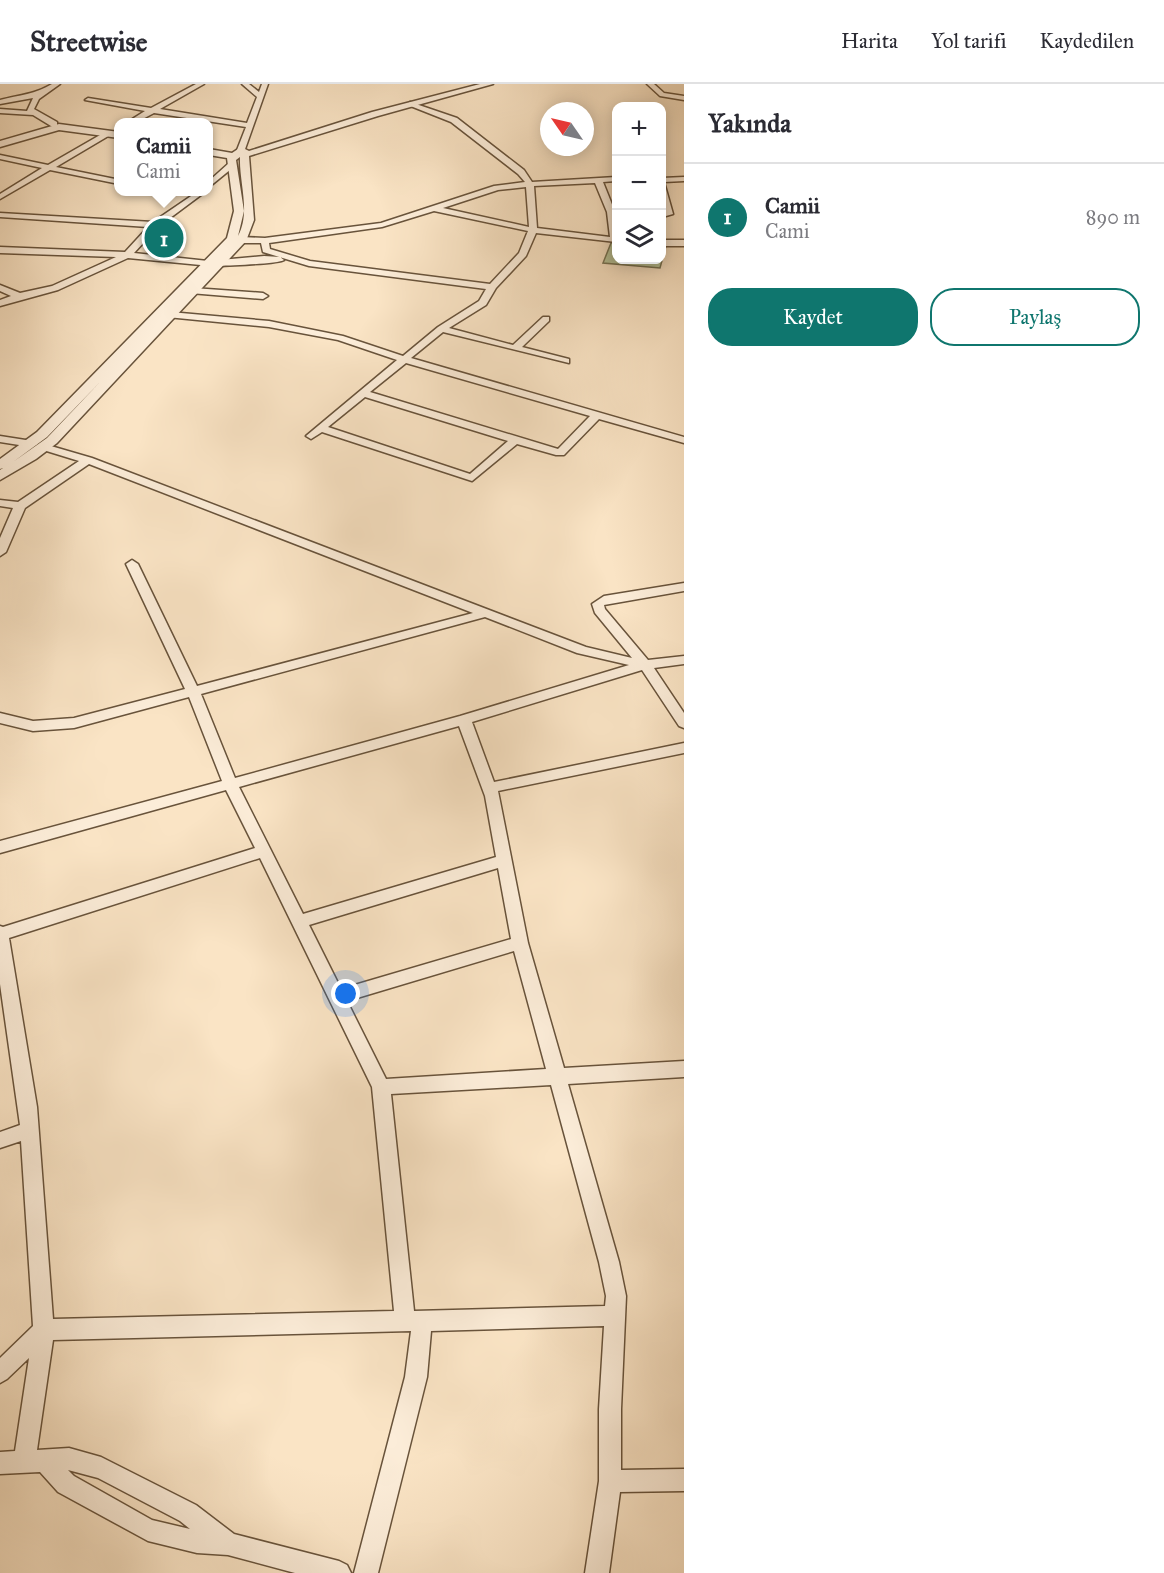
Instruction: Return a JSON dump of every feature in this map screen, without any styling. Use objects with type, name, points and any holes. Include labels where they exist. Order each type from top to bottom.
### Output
[{"type":"street","points":[[32,113],[31,103],[57,84]]},
{"type":"street","points":[[137,118],[201,84]]},
{"type":"street","points":[[245,84],[261,97]]},
{"type":"street","points":[[213,181],[237,156],[251,126],[265,84]]},
{"type":"street","points":[[213,149],[237,156],[368,111],[475,84]]},
{"type":"street","points":[[213,153],[237,156],[410,104],[489,84]]},
{"type":"street","points":[[650,84],[662,95],[684,98]]},
{"type":"street","points":[[0,102],[22,96],[40,95]]},
{"type":"street","points":[[88,100],[201,118]]},
{"type":"street","points":[[311,436],[402,359],[441,329],[483,303],[492,287],[523,254],[533,231],[530,184],[521,172],[453,120],[410,104]]},
{"type":"street","points":[[0,111],[32,113],[55,126]]},
{"type":"street","points":[[213,120],[251,126]]},
{"type":"street","points":[[0,142],[55,126],[114,132]]},
{"type":"street","points":[[0,197],[114,133]]},
{"type":"street","points":[[0,465],[38,445],[214,263],[241,240],[247,230],[249,210],[244,165],[237,156]]},
{"type":"street","points":[[0,476],[38,445],[170,315],[193,291],[232,239],[239,224],[237,156]]},
{"type":"street","points":[[0,157],[114,182]]},
{"type":"street","points":[[598,179],[613,210]]},
{"type":"street","points":[[241,240],[266,241],[382,225],[497,188],[612,179]]},
{"type":"street","points":[[666,181],[684,179]]},
{"type":"street","points":[[0,303],[55,288],[127,255],[155,225],[195,196]]},
{"type":"street","points":[[436,208],[533,231],[612,240]]},
{"type":"street","points":[[0,215],[155,225]]},
{"type":"street","points":[[266,241],[266,250],[309,263]]},
{"type":"street","points":[[666,243],[684,243]]},
{"type":"street","points":[[0,250],[127,255],[214,263],[264,259],[492,287]]},
{"type":"street","points":[[0,288],[19,296]]},
{"type":"street","points":[[193,291],[263,296]]},
{"type":"street","points":[[170,315],[259,322],[340,338],[402,359],[684,440]]},
{"type":"street","points":[[514,348],[546,319]]},
{"type":"street","points":[[441,329],[566,362]]},
{"type":"street","points":[[362,393],[560,453],[598,414]]},
{"type":"street","points":[[321,428],[472,478],[515,440]]},
{"type":"street","points":[[0,439],[38,445],[88,460],[582,650],[645,665]]},
{"type":"street","points":[[0,552],[20,506],[88,460]]},
{"type":"street","points":[[0,503],[20,506]]},
{"type":"street","points":[[132,564],[193,691],[230,783],[381,1087],[413,1321],[416,1377],[366,1573]]},
{"type":"street","points":[[684,587],[603,600],[598,603],[599,610],[645,665],[684,723]]},
{"type":"street","points":[[0,718],[33,726],[64,725],[486,613]]},
{"type":"street","points":[[0,847],[464,720],[645,665],[684,660]]},
{"type":"street","points":[[464,720],[489,788],[519,943],[609,1262],[616,1296],[610,1409],[610,1481],[597,1573]]},
{"type":"street","points":[[489,788],[684,748]]},
{"type":"street","points":[[34,1461],[44,1330],[30,1130],[7,1018],[0,933],[264,851]]},
{"type":"street","points":[[298,922],[503,861]]},
{"type":"street","points":[[336,998],[519,943]]},
{"type":"street","points":[[381,1087],[684,1069]]},
{"type":"street","points":[[0,1140],[30,1130]]},
{"type":"street","points":[[0,1372],[44,1330],[615,1316]]},
{"type":"street","points":[[0,1463],[69,1459],[101,1468],[188,1513],[228,1544]]},
{"type":"street","points":[[34,1461],[66,1484],[148,1530],[197,1542],[228,1544],[339,1573]]},
{"type":"street","points":[[610,1481],[684,1480]]},
{"type":"green space","points":[[611,243],[612,243],[612,264],[603,263]]},
{"type":"green space","points":[[614,264],[661,264],[660,268]]},
{"type":"place","name":"Camii","points":[[164,238]]}]
